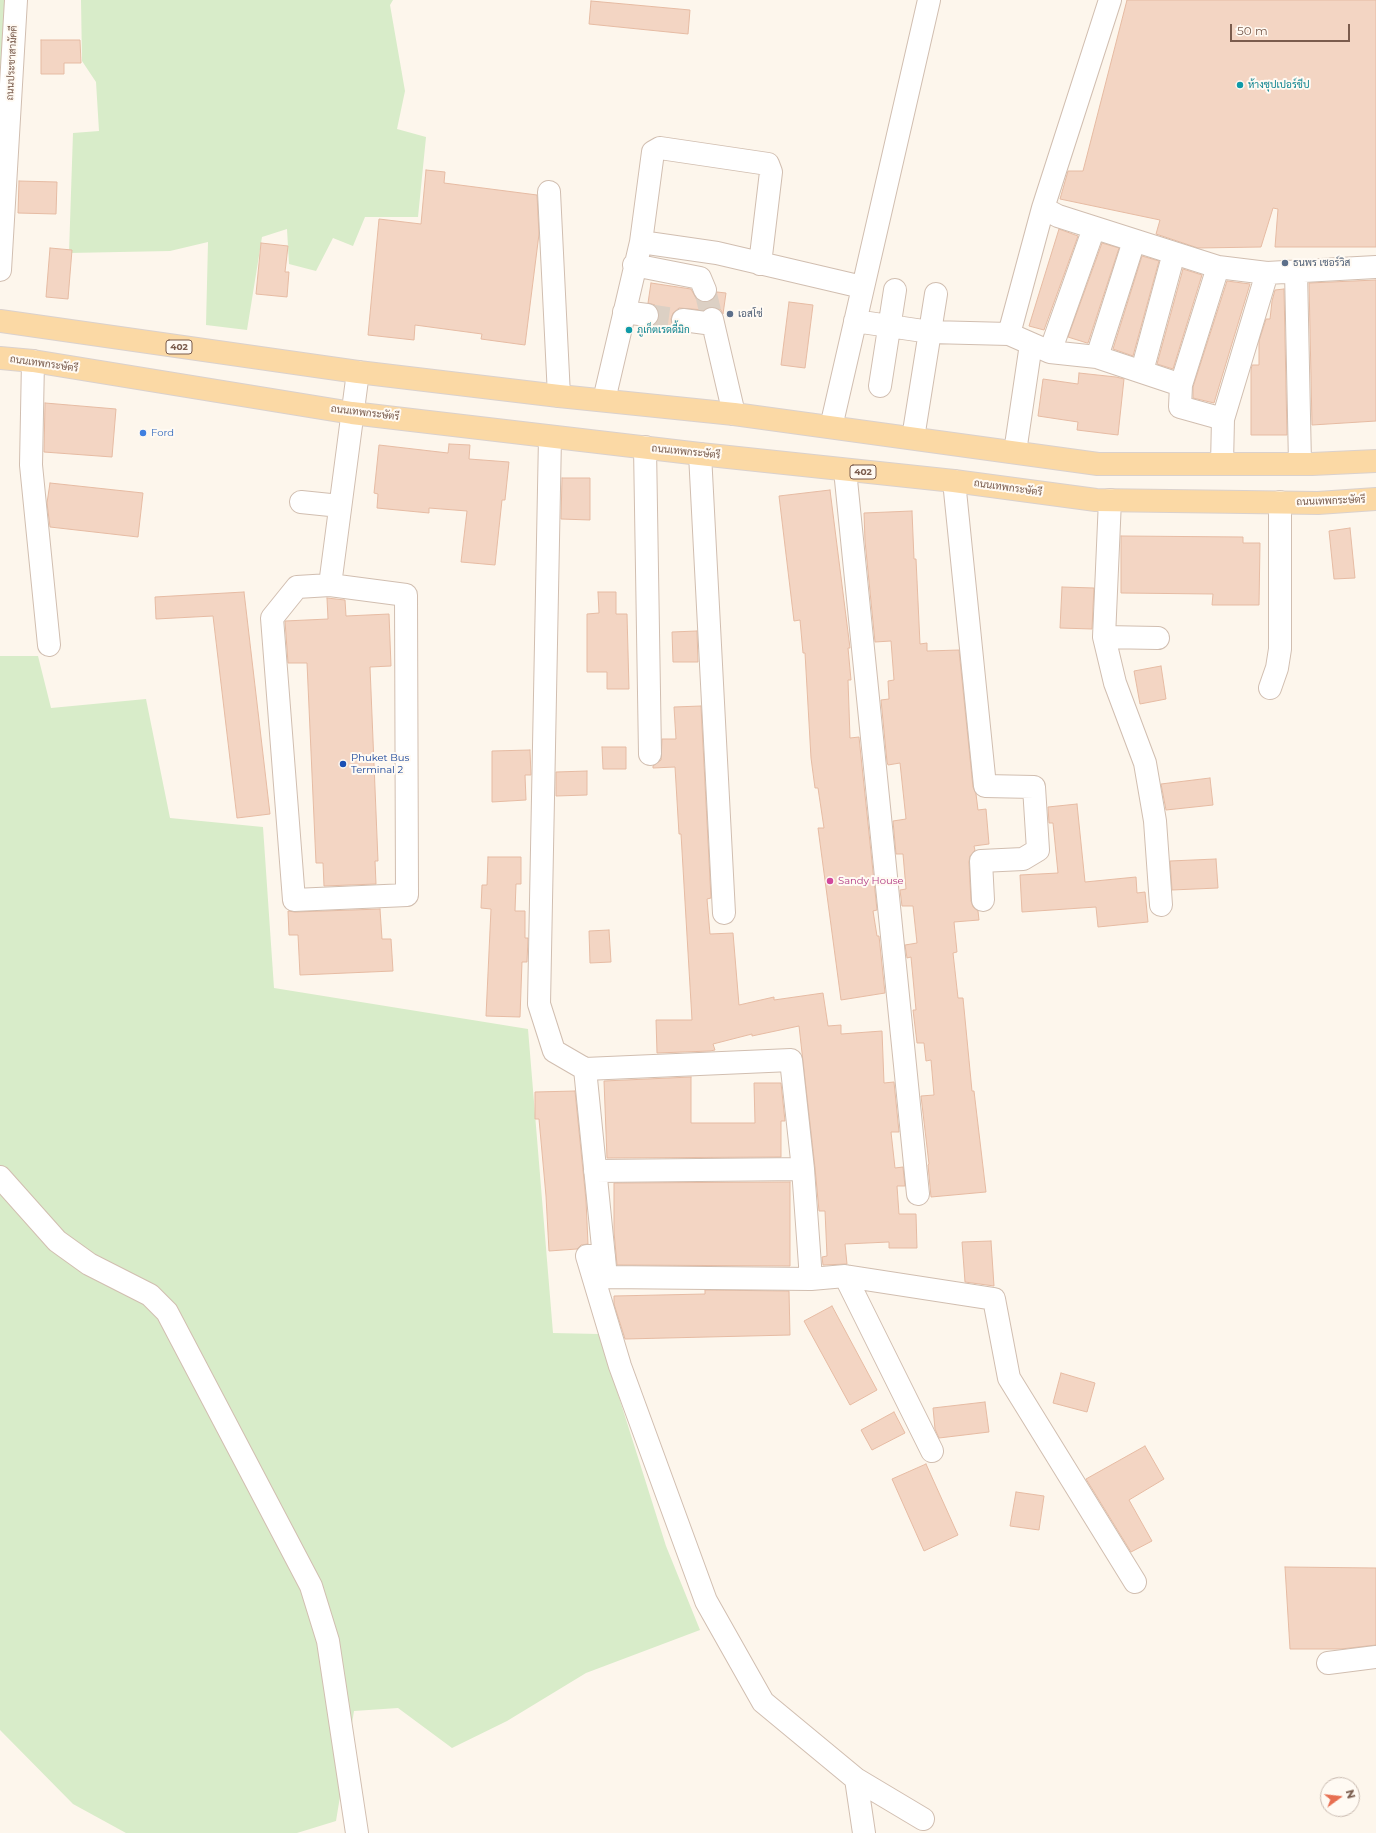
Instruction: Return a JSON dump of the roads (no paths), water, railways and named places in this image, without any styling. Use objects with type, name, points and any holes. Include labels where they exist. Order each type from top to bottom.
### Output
[{"type":"main road","name":"402","points":[[0,321],[358,372],[559,396],[734,414],[1098,464],[1300,464],[1376,461]]},
{"type":"main road","name":"ถนนเทพกระษัตรี","points":[[0,358],[33,361],[352,413],[700,454],[954,481],[1096,500],[1318,503],[1376,499]]},
{"type":"street","name":"ถนนประชาสามัคคี","points":[[0,270],[16,0]]},
{"type":"street","points":[[1009,334],[1043,208],[1110,0]]},
{"type":"street","points":[[831,427],[924,1]]},
{"type":"street","points":[[604,400],[634,265],[641,242],[653,152],[660,148],[768,164],[771,172],[760,264]]},
{"type":"street","points":[[549,192],[559,396]]},
{"type":"street","points":[[1043,208],[1058,216],[1218,267],[1267,273],[1376,267]]},
{"type":"street","points":[[1015,452],[1040,348],[1094,228]]},
{"type":"street","points":[[1097,357],[1134,241]]},
{"type":"street","points":[[641,242],[717,253],[862,287]]},
{"type":"street","points":[[1142,372],[1174,253]]},
{"type":"street","points":[[634,265],[700,278],[705,290]]},
{"type":"street","points":[[1218,267],[1181,385],[1180,407],[1223,419]]},
{"type":"street","points":[[1296,271],[1300,464]]},
{"type":"street","points":[[1222,464],[1223,419],[1267,273]]},
{"type":"street","points":[[880,386],[888,326],[895,290]]},
{"type":"street","points":[[913,438],[936,294]]},
{"type":"street","points":[[624,312],[647,315]]},
{"type":"street","points":[[683,320],[712,322],[734,414]]},
{"type":"street","points":[[855,321],[930,332],[1009,334],[1040,348],[1097,357],[1181,385]]},
{"type":"street","points":[[33,361],[31,466],[49,645]]},
{"type":"street","points":[[330,585],[358,372]]},
{"type":"street","points":[[550,437],[538,1004],[554,1051],[585,1069],[791,1060],[803,1169],[811,1280]]},
{"type":"street","points":[[645,447],[650,754]]},
{"type":"street","points":[[700,454],[724,913]]},
{"type":"street","points":[[845,470],[918,1194]]},
{"type":"street","points":[[954,481],[985,786],[1034,787],[1038,850],[1022,859],[981,861],[983,900]]},
{"type":"street","points":[[1110,500],[1104,637],[1115,683],[1145,763],[1155,821],[1161,905]]},
{"type":"street","points":[[300,502],[340,506]]},
{"type":"street","points":[[1270,688],[1277,668],[1280,649],[1280,502]]},
{"type":"street","points":[[330,585],[406,595],[407,896],[294,900],[272,618],[297,587],[330,585]]},
{"type":"street","points":[[1104,637],[1158,638]]},
{"type":"street","points":[[585,1069],[606,1277],[811,1280],[845,1276],[994,1299],[1009,1378],[1135,1582]]},
{"type":"street","points":[[595,1171],[803,1169]]},
{"type":"street","points":[[0,1177],[57,1241],[89,1264],[150,1294],[167,1312],[311,1586],[328,1641],[357,1833]]},
{"type":"street","points":[[604,1256],[587,1256],[620,1366],[706,1601],[763,1702],[856,1779],[923,1819]]},
{"type":"street","points":[[845,1276],[932,1451]]},
{"type":"street","points":[[1328,1662],[1376,1657]]},
{"type":"street","points":[[856,1779],[864,1833]]},
{"type":"tunnel","points":[[705,290],[712,319]]},
{"type":"tunnel","points":[[647,315],[683,320]]},
{"type":"place","name":"ห้างซุปเปอร์ชีป","points":[[1240,85]]},
{"type":"place","name":"ธนพร เซอร์วิส","points":[[1285,263]]},
{"type":"place","name":"เอสโซ่","points":[[730,314]]},
{"type":"place","name":"ภูเก็ตเรดดี้มิก","points":[[629,330]]},
{"type":"place","name":"Ford","points":[[143,433]]},
{"type":"place","name":"Phuket Bus Terminal 2","points":[[343,764]]},
{"type":"place","name":"Sandy House","points":[[830,881]]}]
